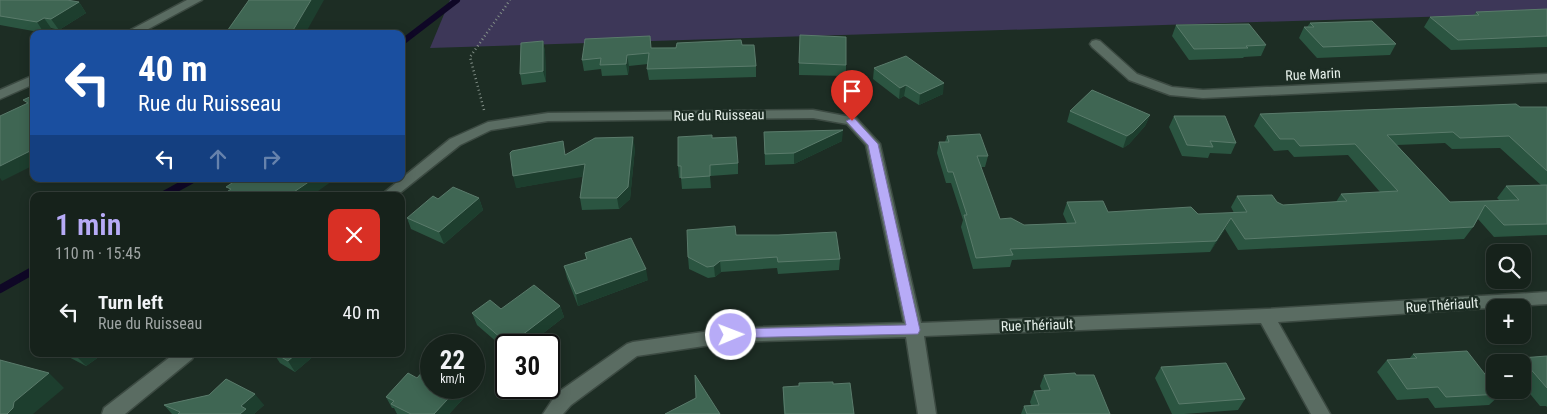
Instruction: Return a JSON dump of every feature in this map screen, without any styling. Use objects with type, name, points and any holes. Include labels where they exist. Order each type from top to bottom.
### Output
[{"type":"street","points":[[137,30],[196,0]]},
{"type":"street","name":"Rue Marin","points":[[1096,44],[1133,77],[1170,91],[1203,94],[1547,78]]},
{"type":"street","points":[[0,95],[30,81]]},
{"type":"street","name":"Rue du Ruisseau","points":[[405,182],[456,142],[488,126],[548,117],[813,114],[852,121],[873,144],[914,330],[927,414]]},
{"type":"street","name":"Rue du Ruisseau","points":[[392,192],[405,182]]},
{"type":"street","name":"Rue Thériault","points":[[552,414],[564,399],[633,349],[731,335],[1266,316],[1547,298]]},
{"type":"street","points":[[1266,316],[1321,414]]},
{"type":"street","points":[[111,414],[182,357]]},
{"type":"path","points":[[488,126],[470,57],[510,0]]},
{"type":"shaded area","points":[[450,0],[1547,0],[1547,13],[430,48]]},
{"type":"building","points":[[0,0],[67,0],[79,2],[51,19],[44,18],[37,22],[0,16]]},
{"type":"building","points":[[249,0],[311,0],[293,30],[228,30]]},
{"type":"building","points":[[1547,9],[1547,36],[1458,40],[1430,17],[1479,15],[1476,12]]},
{"type":"building","points":[[1372,21],[1396,44],[1323,47],[1304,27],[1314,27],[1310,23]]},
{"type":"building","points":[[1249,24],[1266,45],[1246,46],[1248,48],[1194,49],[1176,25]]},
{"type":"building","points":[[800,35],[846,37],[846,65],[799,63]]},
{"type":"building","points":[[650,36],[651,48],[676,48],[677,43],[741,40],[742,45],[754,45],[756,66],[647,69],[649,53],[627,55],[626,64],[600,65],[601,58],[582,60],[585,39]]},
{"type":"building","points":[[543,41],[543,71],[520,74],[521,43]]},
{"type":"building","points":[[906,56],[944,83],[920,94],[906,85],[900,88],[874,68]]},
{"type":"building","points":[[1092,90],[1150,115],[1127,136],[1070,111]]},
{"type":"building","points":[[30,97],[30,151],[0,166],[0,116],[28,103],[23,100]]},
{"type":"building","points":[[1516,104],[1520,107],[1547,107],[1547,171],[1509,136],[1460,138],[1453,132],[1387,135],[1450,202],[1519,200],[1506,186],[1547,185],[1547,224],[1504,225],[1485,205],[1473,227],[1245,239],[1231,218],[1216,241],[1010,249],[1013,255],[976,258],[964,215],[967,215],[953,172],[948,172],[939,142],[949,142],[947,136],[980,134],[988,156],[977,156],[1000,219],[1011,218],[1024,225],[1076,223],[1067,202],[1103,201],[1108,212],[1191,207],[1198,214],[1247,212],[1237,196],[1272,195],[1277,202],[1283,205],[1347,201],[1341,194],[1398,191],[1355,144],[1300,146],[1294,139],[1280,139],[1260,114]]},
{"type":"building","points":[[1174,116],[1225,116],[1236,143],[1210,141],[1213,147],[1187,145]]},
{"type":"building","points":[[843,130],[794,153],[765,154],[764,132]]},
{"type":"building","points":[[712,135],[712,138],[736,137],[738,163],[710,165],[710,176],[681,178],[681,166],[678,166],[678,137]]},
{"type":"building","points":[[633,137],[628,187],[617,198],[580,198],[585,164],[513,176],[510,153],[512,151],[563,141],[565,155],[595,138]]},
{"type":"building","points":[[234,182],[309,182],[294,192],[227,192],[231,189],[226,187]]},
{"type":"building","points":[[453,187],[479,198],[439,232],[407,218],[433,196],[438,199]]},
{"type":"building","points":[[735,226],[736,235],[836,232],[840,259],[778,262],[777,257],[720,261],[714,266],[707,267],[688,257],[687,230]]},
{"type":"building","points":[[631,238],[646,269],[576,294],[564,266],[587,259],[585,253]]},
{"type":"building","points":[[534,285],[560,306],[523,334],[496,334],[472,313],[490,300],[501,309]]},
{"type":"building","points":[[1467,351],[1486,375],[1486,395],[1446,397],[1438,387],[1407,389],[1387,360],[1417,358],[1413,354]]},
{"type":"building","points":[[1547,356],[1547,388],[1531,370],[1531,357]]},
{"type":"building","points":[[281,357],[293,357],[288,361]]},
{"type":"building","points":[[0,360],[49,373],[14,402],[13,408],[7,414],[0,414]]},
{"type":"building","points":[[1226,363],[1245,399],[1179,404],[1161,367]]},
{"type":"building","points":[[408,373],[417,378],[420,375],[420,399],[448,399],[434,414],[411,414],[391,404],[394,401],[386,397]]},
{"type":"building","points":[[1075,373],[1076,375],[1094,375],[1110,414],[1027,414],[1024,406],[1039,405],[1034,391],[1050,390],[1044,375]]},
{"type":"building","points":[[695,375],[720,414],[665,414],[696,398]]},
{"type":"building","points":[[226,379],[255,394],[241,406],[246,409],[240,414],[178,414],[180,412],[164,405],[209,395]]},
{"type":"building","points":[[833,382],[833,384],[850,383],[854,414],[785,414],[783,387],[799,386],[799,383]]},
{"type":"waterway","points":[[405,40],[457,0]]},
{"type":"waterway","points":[[169,192],[187,182]]},
{"type":"waterway","points":[[0,289],[30,272]]},
{"type":"route","points":[[731,335],[914,330],[873,144],[852,121]]}]
